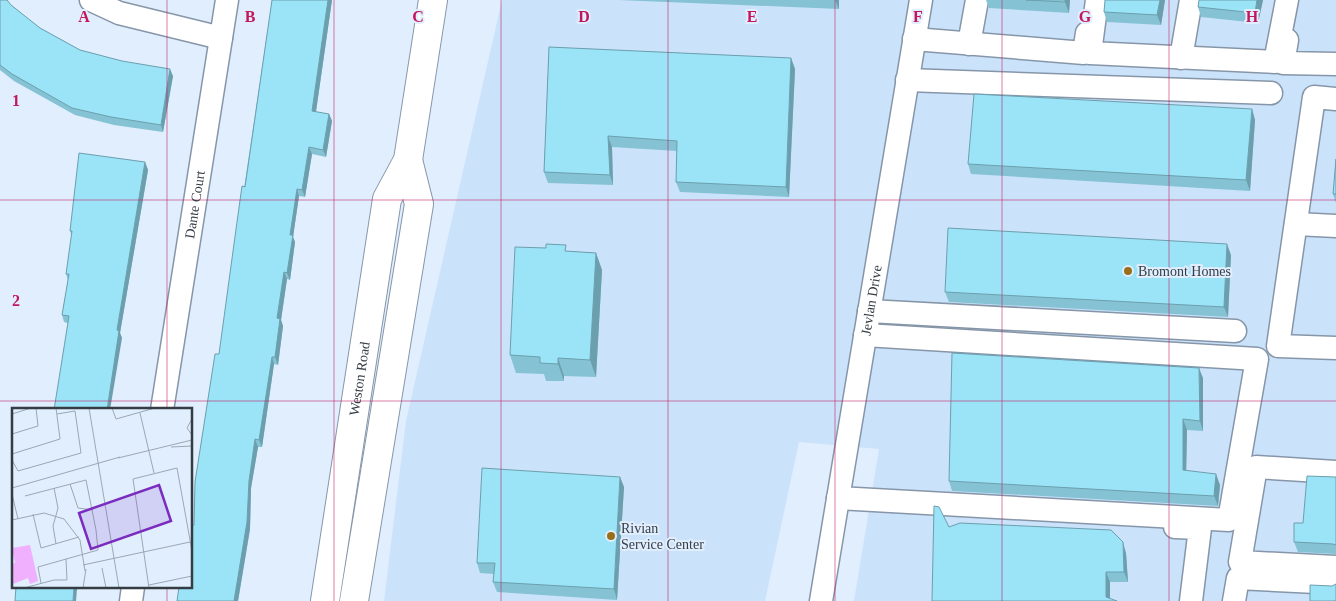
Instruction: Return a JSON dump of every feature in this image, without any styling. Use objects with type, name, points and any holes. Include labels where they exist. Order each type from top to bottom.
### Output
[{"type":"main road","name":"Weston Road","points":[[325,601],[387,199],[408,160],[434,0]]},
{"type":"main road","name":"Weston Road","points":[[354,601],[420,204],[408,160]]},
{"type":"street","points":[[91,0],[119,13],[221,38]]},
{"type":"street","name":"Dante Court","points":[[162,408],[227,0]]},
{"type":"street","name":"Jevlan Drive","points":[[821,601],[921,0]]},
{"type":"street","points":[[969,44],[977,0]]},
{"type":"street","points":[[914,40],[1084,52],[1091,0]]},
{"type":"street","points":[[1097,0],[1090,53],[1275,62],[1287,0]]},
{"type":"street","points":[[1181,58],[1191,0]]},
{"type":"street","points":[[1294,0],[1283,63],[1336,64]]},
{"type":"street","points":[[907,80],[1271,93]]},
{"type":"street","points":[[1336,99],[1314,97],[1278,346],[1336,348]]},
{"type":"street","points":[[1296,224],[1336,226]]},
{"type":"street","points":[[869,311],[1235,331]]},
{"type":"street","points":[[837,503],[1229,520],[1257,359],[865,335]]},
{"type":"street","points":[[1336,472],[1256,467],[1240,562],[1336,567]]},
{"type":"street","points":[[837,503],[1200,528],[1190,601]]},
{"type":"street","points":[[1234,601],[1238,578],[1336,582]]},
{"type":"street","points":[[131,601],[133,588]]},
{"type":"shaded area","points":[[502,0],[1336,0],[1336,601],[854,601],[879,449],[799,442],[765,601],[384,601],[406,421]]},
{"type":"building","points":[[0,0],[7,0],[40,28],[80,50],[122,61],[170,69],[161,125],[111,117],[72,108],[12,74],[0,65]]},
{"type":"building","points":[[272,0],[328,0],[312,111],[329,114],[323,150],[309,147],[302,190],[297,189],[290,235],[293,235],[287,273],[284,272],[277,318],[280,319],[275,357],[272,357],[259,440],[255,439],[249,481],[247,522],[234,601],[177,601],[179,588],[192,588],[192,525],[194,525],[195,482],[215,354],[219,354],[242,186],[245,187]]},
{"type":"building","points":[[1026,0],[1065,0],[1065,2]]},
{"type":"building","points":[[1105,0],[1160,0],[1157,15],[1104,12]]},
{"type":"building","points":[[1199,0],[1257,0],[1255,13],[1198,7]]},
{"type":"building","points":[[549,47],[791,58],[786,187],[676,182],[677,141],[608,136],[610,175],[544,172]]},
{"type":"building","points":[[974,94],[1252,109],[1246,180],[968,164]]},
{"type":"building","points":[[79,153],[145,162],[117,330],[119,331],[107,408],[54,408],[69,316],[62,315],[69,274],[66,274],[72,231],[70,231]]},
{"type":"building","points":[[1336,159],[1336,194],[1333,194]]},
{"type":"building","points":[[948,228],[1227,244],[1224,307],[945,292]]},
{"type":"building","points":[[546,244],[566,245],[565,251],[596,253],[590,360],[558,358],[558,364],[540,363],[540,357],[510,355],[515,247],[546,248]]},
{"type":"building","points":[[952,353],[1199,368],[1200,421],[1183,419],[1183,470],[1216,474],[1214,496],[949,481]]},
{"type":"building","points":[[482,468],[620,477],[614,589],[493,582],[495,563],[477,563]]},
{"type":"building","points":[[1307,476],[1336,477],[1336,545],[1294,542],[1294,523],[1303,523]]},
{"type":"building","points":[[934,506],[939,507],[949,527],[960,523],[1111,530],[1123,542],[1124,572],[1106,572],[1106,597],[1117,601],[932,601]]},
{"type":"building","points":[[1336,584],[1336,601],[1310,601],[1310,585],[1332,586]]},
{"type":"building","points":[[16,588],[74,588],[73,601],[15,601]]},
{"type":"place","name":"Bromont Homes","points":[[1128,271]]},
{"type":"place","name":"Rivian Service Center","points":[[611,536]]}]
